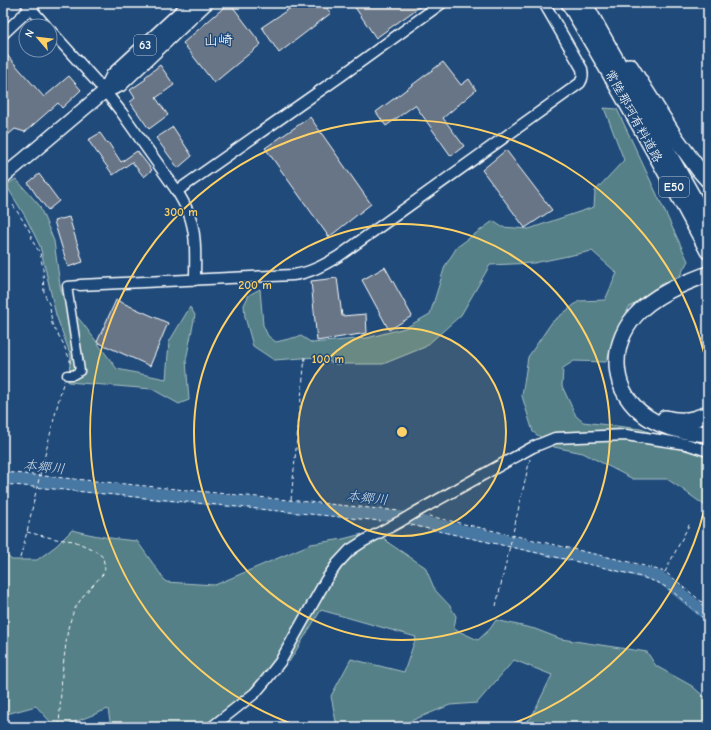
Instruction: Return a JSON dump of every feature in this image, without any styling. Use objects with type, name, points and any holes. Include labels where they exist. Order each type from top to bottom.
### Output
[{"type":"highway","name":"常陸那珂有料道路","points":[[569,3],[638,123],[708,251]]},
{"type":"highway","name":"常陸那珂有料道路","points":[[584,3],[708,224]]},
{"type":"highway","points":[[589,3],[675,137],[708,180]]},
{"type":"highway","points":[[638,123],[680,214],[706,276]]},
{"type":"highway","points":[[706,276],[655,307],[645,315],[628,338],[623,359],[624,370],[630,389],[635,398],[649,410],[662,417],[675,420],[693,419],[702,417],[708,413]]},
{"type":"highway","points":[[706,276],[662,294],[636,315],[622,335],[617,356],[617,368],[619,379],[628,398],[647,418],[677,430],[708,434]]},
{"type":"main road","name":"63","points":[[3,177],[104,91],[113,76],[191,3]]},
{"type":"main road","name":"63","points":[[104,91],[120,85],[206,3]]},
{"type":"street","points":[[177,191],[442,3]]},
{"type":"street","points":[[67,375],[73,375],[80,371],[67,286],[80,284],[293,275],[310,271],[339,256],[580,83],[583,79],[582,69],[544,3]]},
{"type":"street","points":[[3,34],[31,5],[40,18]]},
{"type":"street","points":[[58,39],[122,113],[177,191],[189,213],[193,226],[195,242],[195,280]]},
{"type":"street","points":[[219,725],[255,693],[280,662],[326,580],[337,564],[350,550],[533,446],[555,438],[626,435],[686,444],[708,451]]},
{"type":"path","points":[[13,205],[29,230],[33,242],[40,253],[43,269],[44,292],[50,306],[52,324],[63,343],[70,360],[70,369],[62,387],[20,558]]},
{"type":"path","points":[[290,500],[305,357]]},
{"type":"path","points":[[496,606],[533,446]]},
{"type":"path","points":[[3,472],[290,500],[430,516],[634,563],[665,572],[708,606]]},
{"type":"path","points":[[3,484],[408,524],[645,578],[659,583],[672,591],[708,622]]},
{"type":"path","points":[[665,572],[690,523]]},
{"type":"path","points":[[27,532],[56,539],[74,541],[94,550],[103,557],[105,569],[103,574],[83,596],[74,610],[68,628],[62,674],[59,727]]},
{"type":"green space","points":[[604,108],[617,109],[688,261],[678,279],[629,307],[617,332],[606,362],[574,361],[563,368],[562,386],[576,416],[583,422],[641,429],[704,453],[708,461],[708,508],[667,479],[633,479],[583,453],[554,447],[533,432],[522,396],[528,357],[552,322],[579,301],[605,300],[617,273],[592,251],[534,263],[490,265],[461,315],[425,347],[383,364],[336,364],[317,357],[274,360],[253,346],[245,317],[244,305],[249,295],[260,289],[263,325],[268,336],[276,342],[301,336],[312,343],[367,338],[405,328],[430,314],[445,266],[457,247],[493,221],[502,227],[529,229],[594,207],[595,191],[624,160]]},
{"type":"green space","points":[[16,179],[39,205],[54,241],[60,285],[64,301],[117,369],[166,379],[169,342],[190,307],[195,315],[186,360],[189,400],[179,404],[152,389],[68,382],[71,356],[56,315],[40,246],[25,216],[6,185]]},
{"type":"green space","points":[[72,530],[104,537],[137,541],[166,582],[215,585],[311,544],[343,539],[362,534],[335,558],[277,658],[253,689],[202,727],[111,727],[108,709],[62,727],[55,727],[36,706],[3,715],[3,553],[12,560],[37,560],[56,546]]},
{"type":"green space","points":[[383,537],[390,544],[425,567],[435,590],[450,606],[456,616],[454,629],[478,640],[490,629],[496,620],[535,629],[561,639],[647,652],[656,666],[692,686],[708,700],[708,727],[517,727],[531,718],[552,675],[514,660],[477,703],[450,705],[396,727],[337,727],[331,696],[351,659],[404,672],[416,637],[321,610],[289,662],[283,660],[330,582],[347,562],[363,548]]},
{"type":"building","points":[[229,3],[261,44],[214,83],[183,43]]},
{"type":"building","points":[[298,3],[322,3],[331,13],[279,53],[262,27]]},
{"type":"building","points":[[352,3],[425,3],[376,38]]},
{"type":"building","points":[[6,54],[44,97],[69,76],[81,90],[62,108],[58,103],[25,132],[15,129],[8,135],[3,129],[3,57]]},
{"type":"building","points":[[443,62],[461,85],[469,79],[476,90],[443,118],[464,146],[451,156],[415,105],[386,126],[376,112]]},
{"type":"building","points":[[160,65],[174,85],[156,98],[168,115],[149,129],[130,102],[135,98],[130,90],[146,79],[145,77]]},
{"type":"building","points":[[310,117],[371,204],[329,237],[265,148]]},
{"type":"building","points":[[173,127],[192,156],[178,168],[156,138]]},
{"type":"building","points":[[100,133],[107,143],[108,142],[121,162],[137,151],[152,170],[144,177],[132,162],[113,175],[88,140]]},
{"type":"building","points":[[506,150],[552,210],[525,228],[482,170]]},
{"type":"building","points":[[39,174],[59,201],[48,210],[28,183]]},
{"type":"building","points":[[69,217],[83,262],[68,267],[54,221]]},
{"type":"building","points":[[385,267],[412,316],[389,330],[362,280]]},
{"type":"building","points":[[337,278],[342,316],[366,314],[367,333],[317,341],[311,281]]},
{"type":"building","points":[[116,300],[168,323],[150,366],[97,342]]},
{"type":"waterway","name":"本郷川","points":[[3,478],[400,517],[597,560],[659,577],[708,616]]},
{"type":"district","name":"山崎","points":[[218,40]]}]
